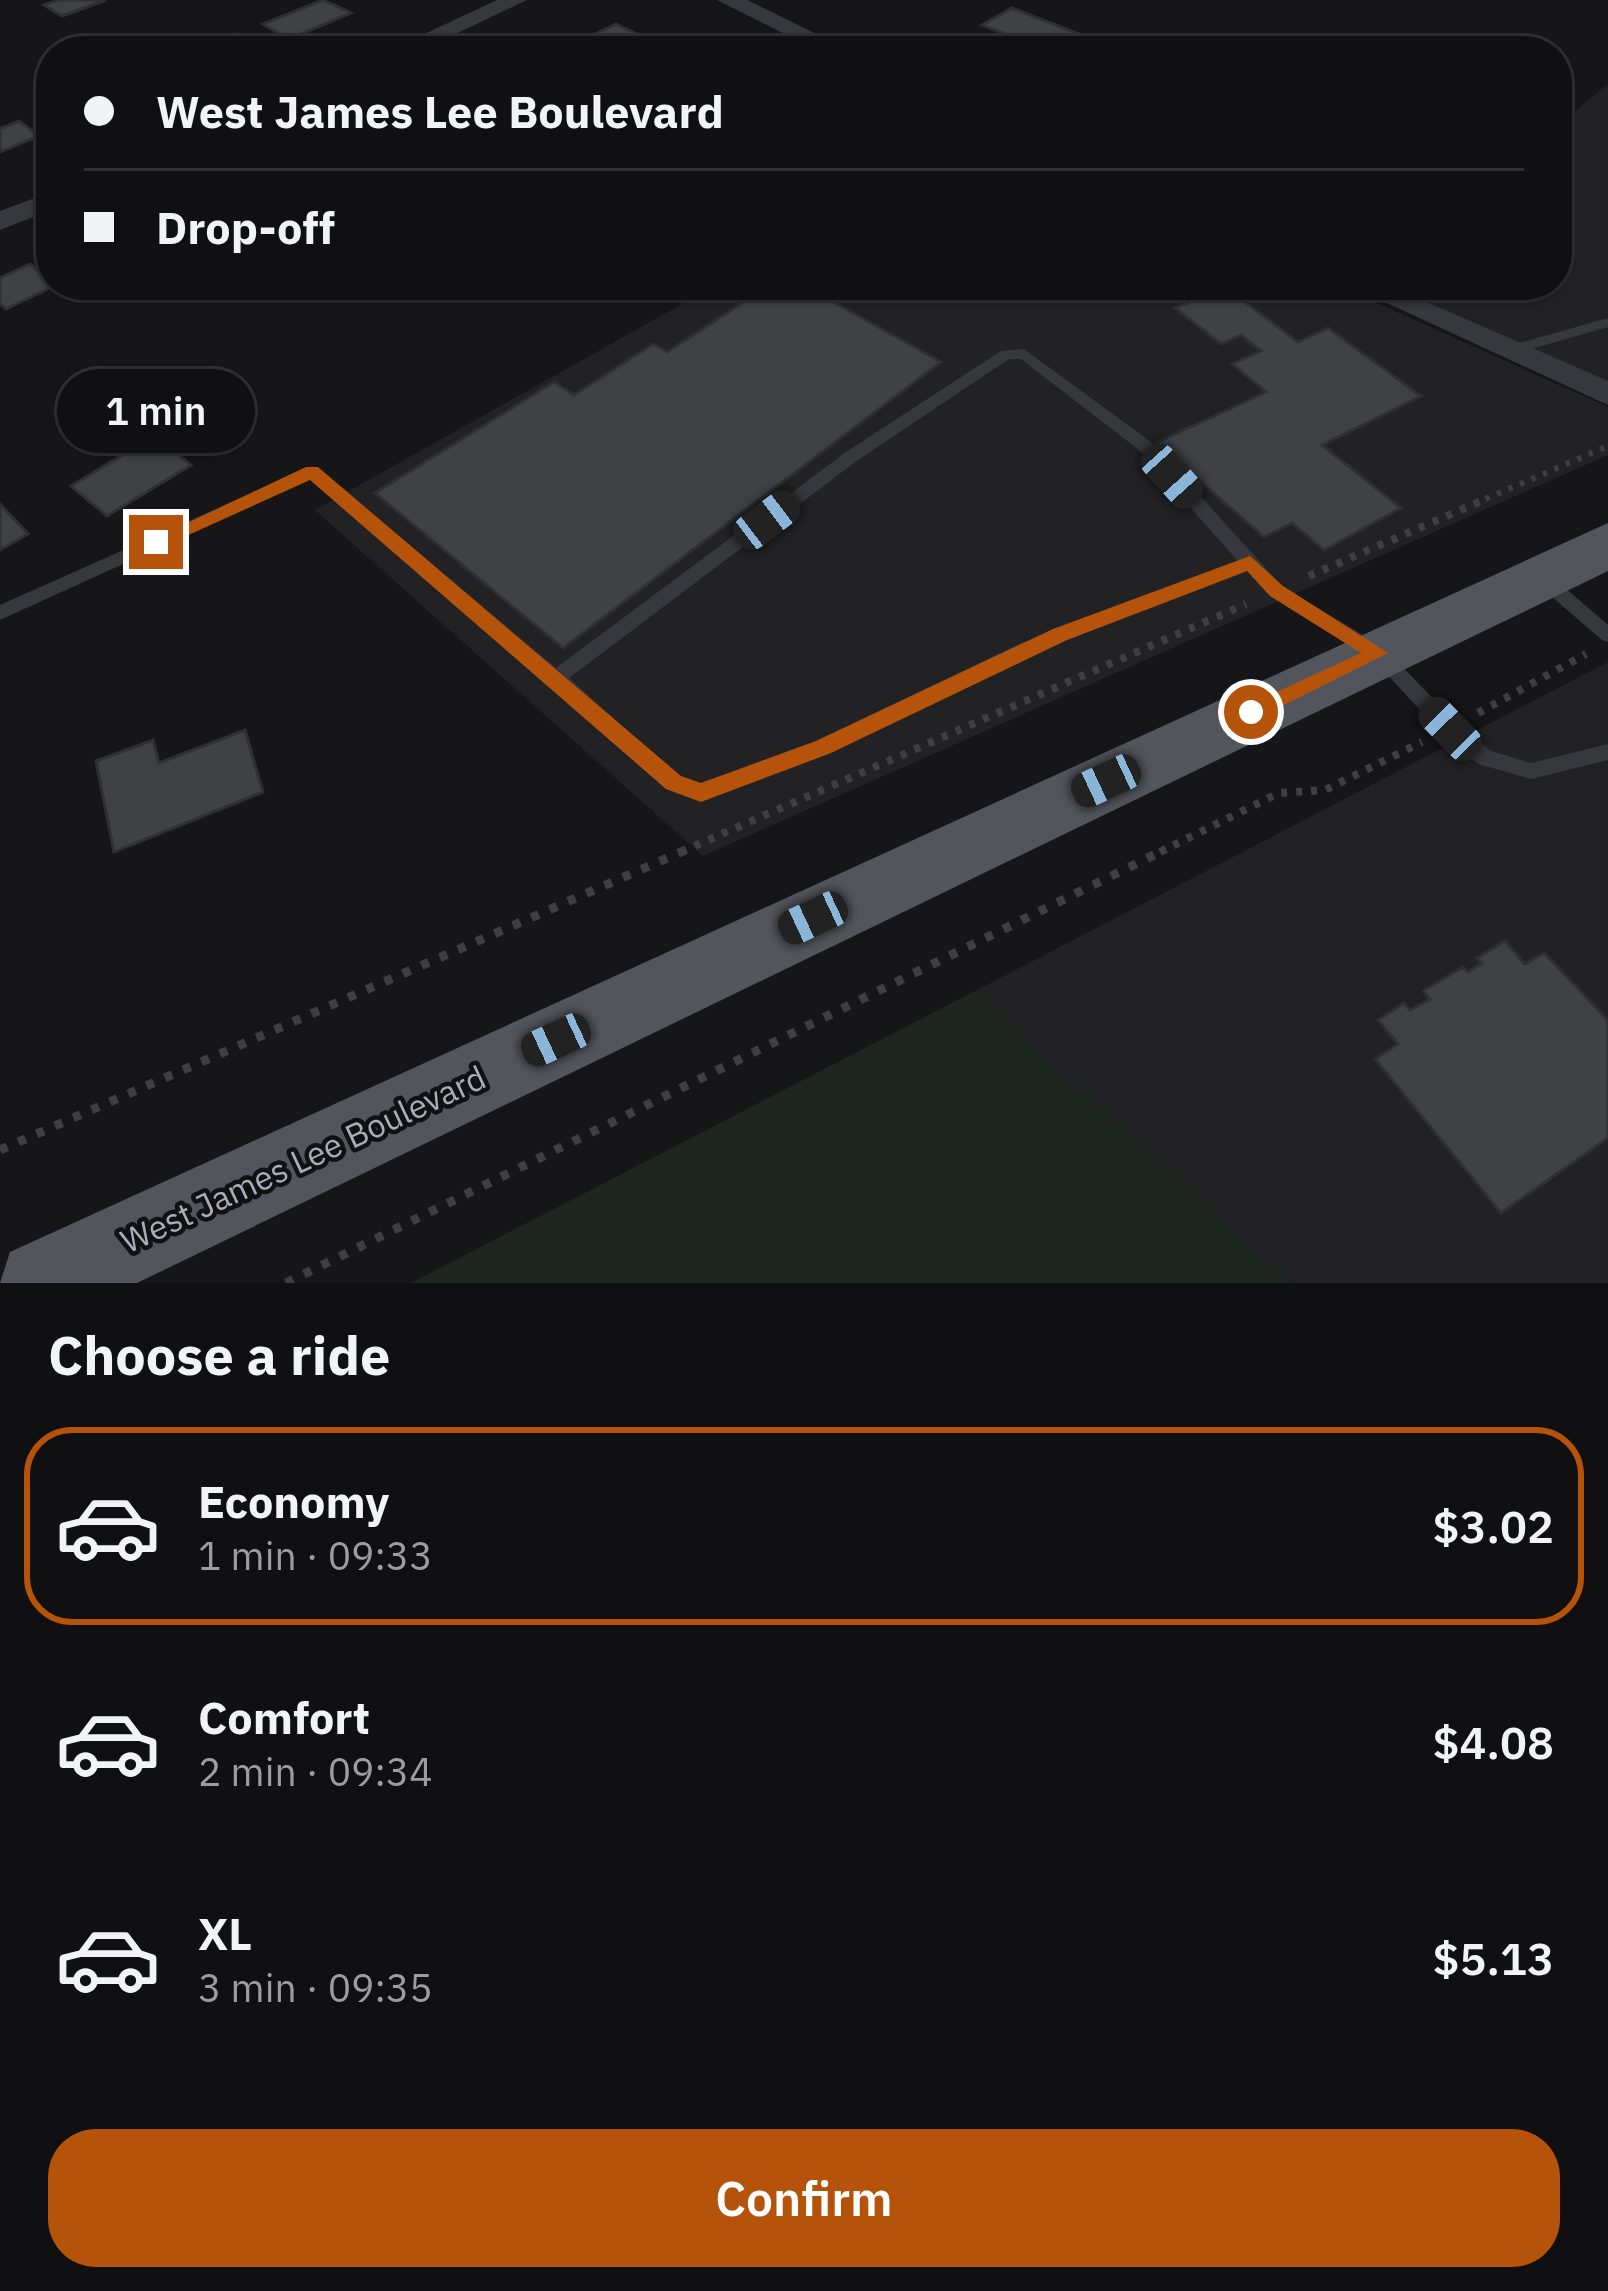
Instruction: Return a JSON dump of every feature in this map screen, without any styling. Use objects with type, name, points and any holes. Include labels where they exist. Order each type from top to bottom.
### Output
[{"type":"main road","name":"West James Lee Boulevard","points":[[41,1283],[1608,545]]},
{"type":"street","points":[[434,36],[516,0]]},
{"type":"street","points":[[728,0],[806,36]]},
{"type":"street","points":[[0,221],[36,206]]},
{"type":"street","points":[[1397,300],[1608,394]]},
{"type":"lane","points":[[1510,350],[1608,322]]},
{"type":"lane","points":[[556,678],[852,456],[1006,354],[1024,354],[1145,446],[1276,591],[1378,653],[1450,729],[1485,758],[1531,771],[1608,752]]},
{"type":"lane","points":[[0,613],[312,472],[674,783],[701,792],[823,747],[1046,640],[1250,562]]},
{"type":"lane","points":[[1541,577],[1608,638]]},
{"type":"path","points":[[0,1150],[1608,446]]},
{"type":"path","points":[[286,1283],[1279,793],[1325,790],[1450,729],[1608,638]]},
{"type":"shaded area","points":[[1608,84],[1608,382],[1423,300],[1572,300],[1572,114]]},
{"type":"shaded area","points":[[689,300],[1370,300],[1608,407],[1608,455],[703,856],[315,510]]},
{"type":"shaded area","points":[[1608,662],[1608,1283],[1292,1283],[975,991]]},
{"type":"shaded area","points":[[975,991],[1292,1283],[411,1283]]},
{"type":"building","points":[[58,0],[106,0],[62,16],[44,5]]},
{"type":"building","points":[[323,0],[351,13],[296,36],[284,36],[263,24]]},
{"type":"building","points":[[1012,8],[1084,36],[1010,36],[982,25]]},
{"type":"building","points":[[616,24],[641,36],[591,36]]},
{"type":"building","points":[[19,121],[36,137],[0,152],[0,129]]},
{"type":"building","points":[[30,264],[36,269],[36,295],[6,309],[0,304],[0,278]]},
{"type":"building","points":[[747,300],[830,300],[941,362],[563,648],[375,493],[554,382],[574,395],[653,344],[667,352]]},
{"type":"building","points":[[1194,300],[1242,300],[1298,342],[1328,328],[1421,396],[1322,445],[1401,508],[1324,550],[1292,523],[1264,537],[1156,443],[1266,392],[1232,364],[1261,351],[1241,335],[1221,344],[1175,308]]},
{"type":"building","points":[[154,436],[191,465],[107,516],[71,486]]},
{"type":"building","points":[[0,504],[28,534],[0,550]]},
{"type":"building","points":[[245,730],[263,792],[114,852],[96,761],[153,740],[159,763]]},
{"type":"building","points":[[1505,941],[1525,964],[1544,953],[1608,1020],[1608,1138],[1501,1213],[1375,1059],[1398,1044],[1378,1020],[1404,1003],[1410,1010],[1430,999],[1423,991],[1463,967],[1468,972],[1482,963],[1477,958]]},
{"type":"route","points":[[156,542],[312,472],[674,783],[701,792],[823,747],[1060,634],[1250,562],[1276,591],[1378,653],[1251,712]]}]
